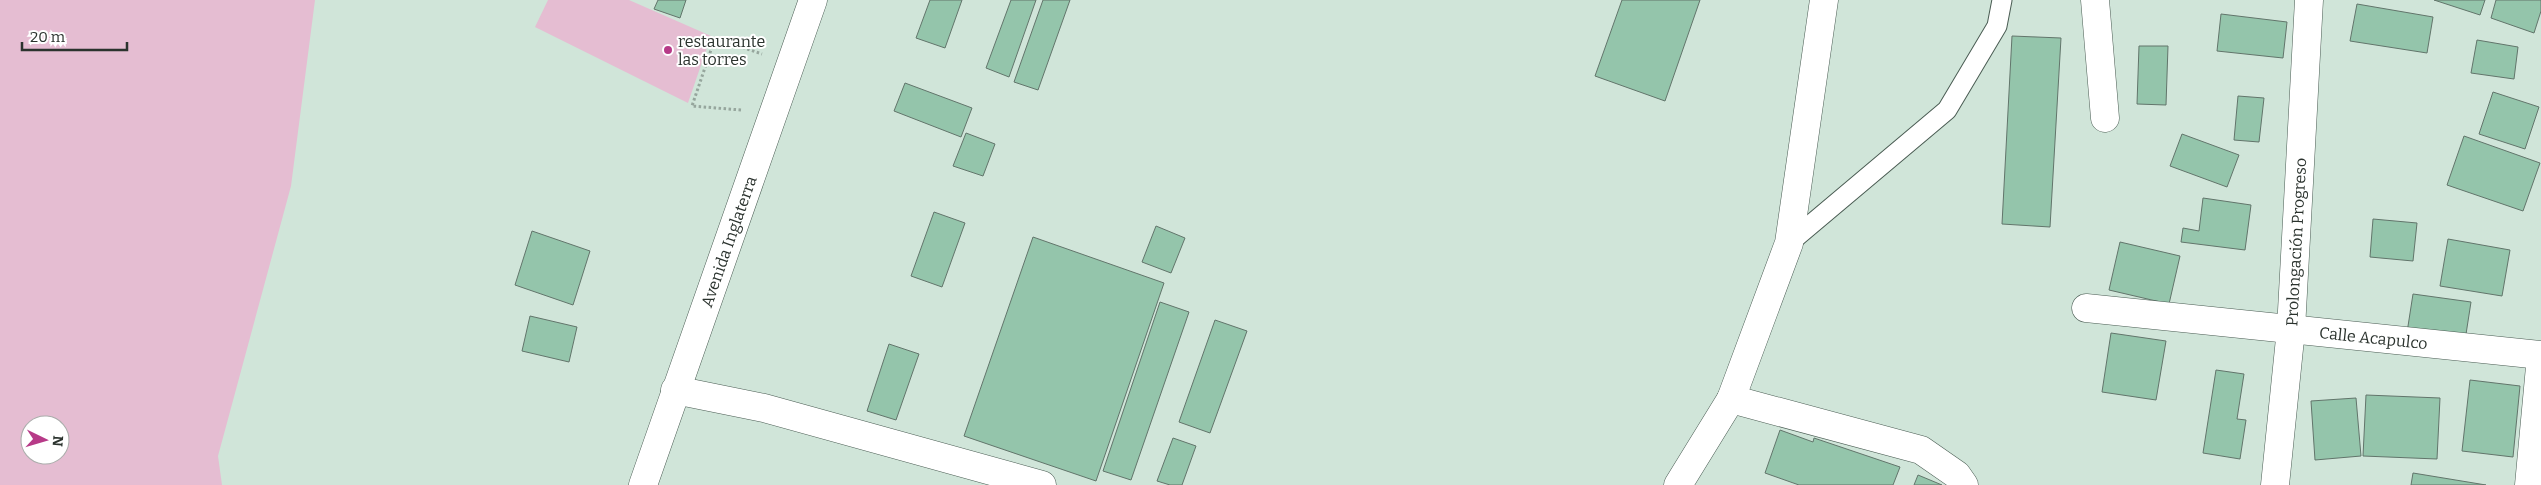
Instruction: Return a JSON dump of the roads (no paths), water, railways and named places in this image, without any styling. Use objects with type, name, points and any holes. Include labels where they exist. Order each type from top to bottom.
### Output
[{"type":"street","name":"Avenida Inglaterra","points":[[643,485],[813,0]]},
{"type":"street","points":[[1678,485],[1731,399],[1789,243],[1824,0]]},
{"type":"street","points":[[2095,0],[2105,118]]},
{"type":"street","name":"Prolongación Progreso","points":[[2275,485],[2290,329],[2310,0]]},
{"type":"street","name":"Calle Acapulco","points":[[2086,308],[2541,356]]},
{"type":"street","points":[[2530,485],[2541,356]]},
{"type":"street","points":[[675,390],[764,408],[1042,485]]},
{"type":"street","points":[[1731,399],[1922,450],[1957,475],[1964,485]]},
{"type":"lane","points":[[1789,243],[1947,110],[1997,26],[2002,0]]},
{"type":"place","name":"restaurante las torres","points":[[668,50]]}]
